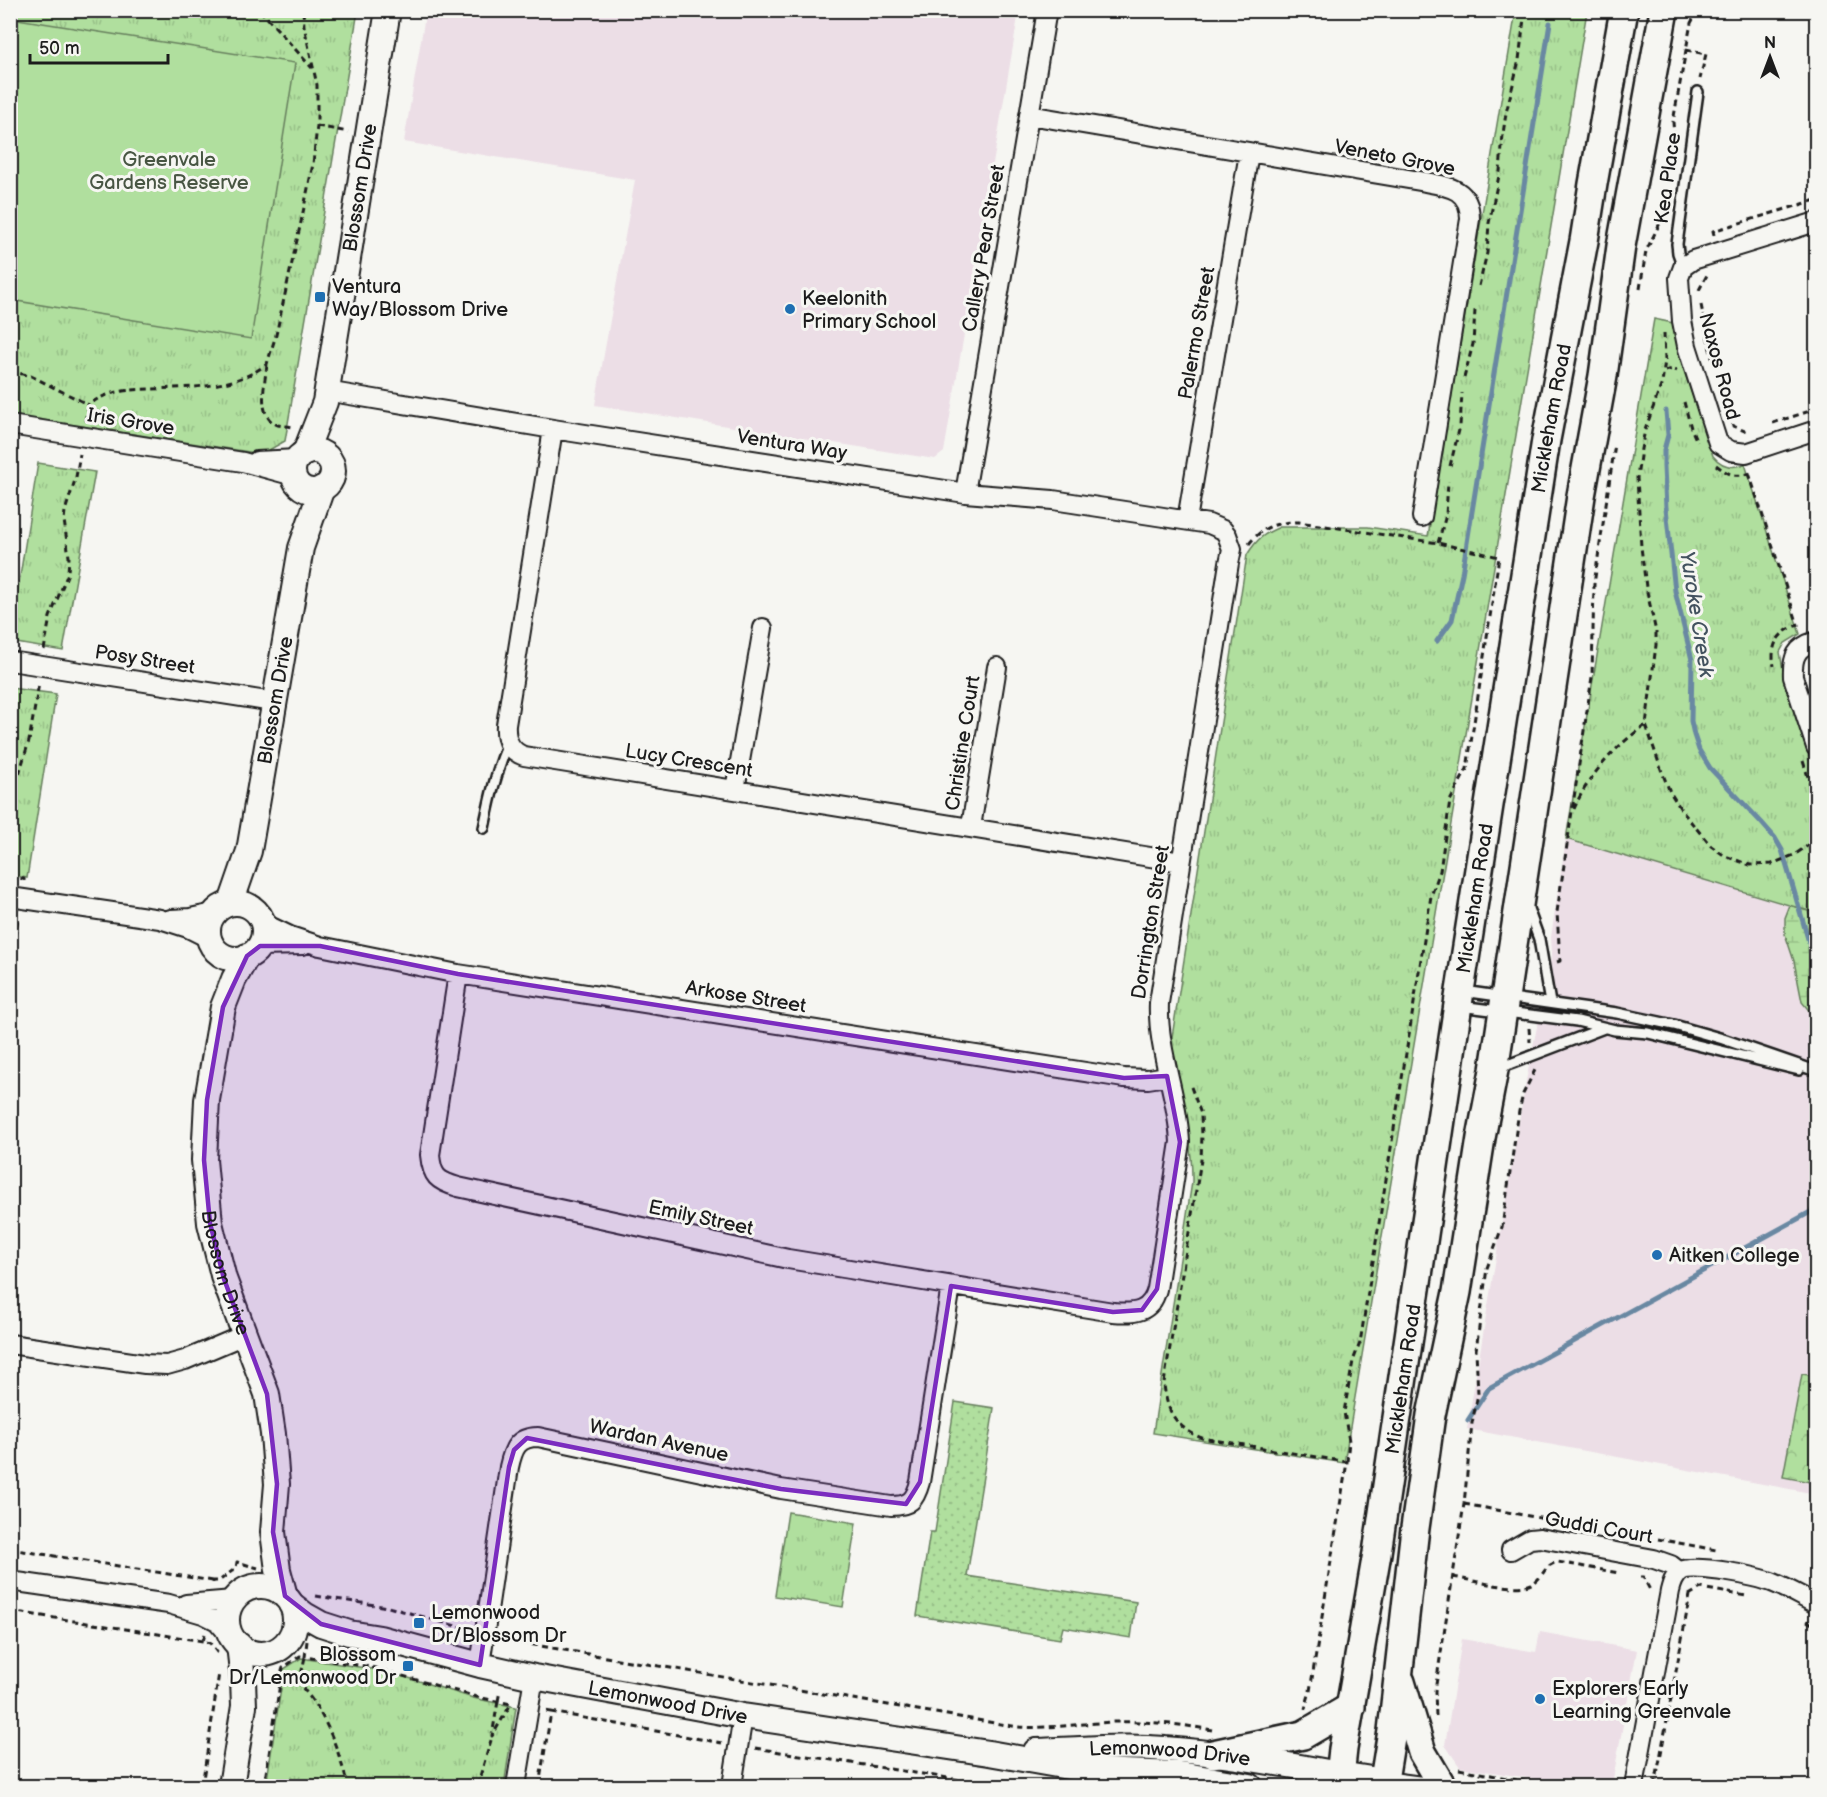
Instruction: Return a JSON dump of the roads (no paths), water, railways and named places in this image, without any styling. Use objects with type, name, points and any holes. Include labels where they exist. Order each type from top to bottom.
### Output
[{"type":"main road","name":"Mickleham Road","points":[[1384,1784],[1431,1415],[1457,1292],[1479,1148],[1494,1070],[1558,638],[1603,376],[1621,246],[1664,10]]},
{"type":"main road","name":"Mickleham Road","points":[[1340,1780],[1377,1553],[1459,998],[1546,440],[1584,241],[1619,17]]},
{"type":"main road","points":[[1398,1672],[1422,1752],[1449,1778]]},
{"type":"main road","points":[[1215,1743],[1303,1735],[1351,1707]]},
{"type":"street","name":"Blossom Drive","points":[[241,1594],[267,1552],[273,1532],[277,1484],[267,1394],[224,1279],[210,1222],[204,1161],[207,1100],[223,1007],[234,979],[244,925],[249,851],[301,548],[307,470],[314,429],[325,397],[388,10]]},
{"type":"street","name":"Callery Pear Street","points":[[965,493],[1047,10]]},
{"type":"street","name":"Veneto Grove","points":[[1029,115],[1436,184],[1462,194],[1469,204],[1468,237],[1422,517]]},
{"type":"street","name":"Palermo Street","points":[[1187,520],[1249,153]]},
{"type":"street","points":[[1683,267],[1693,260],[1816,222]]},
{"type":"street","name":"Naxos Road","points":[[1683,267],[1678,278],[1682,321],[1687,346],[1718,443],[1731,451],[1746,453],[1816,430]]},
{"type":"street","name":"Blossom Drive","points":[[307,470],[328,429],[325,397]]},
{"type":"street","name":"Ventura Way","points":[[325,397],[553,429],[965,493],[1053,500],[1187,520],[1216,526],[1223,530],[1231,543],[1230,556]]},
{"type":"street","name":"Iris Grove","points":[[10,424],[243,462],[307,470]]},
{"type":"street","points":[[508,744],[506,725],[553,429]]},
{"type":"street","name":"Dorrington Street","points":[[1156,1295],[1180,1142],[1175,1106],[1167,1076],[1159,1004],[1230,556]]},
{"type":"street","points":[[735,790],[763,628]]},
{"type":"street","points":[[1816,641],[1807,644],[1795,655],[1793,661],[1793,677],[1816,747]]},
{"type":"street","name":"Posy Street","points":[[10,661],[273,702]]},
{"type":"street","name":"Christine Court","points":[[971,827],[997,667]]},
{"type":"street","name":"Lucy Crescent","points":[[508,744],[517,754],[524,756],[1181,862]]},
{"type":"street","points":[[16,898],[160,919],[188,928],[212,944],[222,956],[231,959],[244,925]]},
{"type":"street","points":[[160,919],[190,918],[244,925]]},
{"type":"street","points":[[212,944],[207,929],[244,925]]},
{"type":"street","name":"Arkose Street","points":[[244,925],[320,946],[458,974],[1124,1078],[1148,1079],[1167,1076]]},
{"type":"street","name":"Blossom Drive","points":[[212,944],[221,977],[223,1007]]},
{"type":"street","name":"Emily Street","points":[[458,974],[430,1155],[431,1169],[441,1181],[458,1187],[788,1259],[951,1286],[1127,1313],[1142,1310],[1156,1295]]},
{"type":"street","name":"Wardan Avenue","points":[[480,1665],[509,1467],[514,1450],[523,1440],[538,1437],[770,1487],[900,1506],[911,1501],[919,1487],[951,1286]]},
{"type":"street","points":[[10,1344],[145,1364],[167,1365],[185,1360],[244,1335]]},
{"type":"street","name":"Blossom Drive","points":[[273,1532],[278,1570],[288,1600]]},
{"type":"street","name":"Guddi Court","points":[[1511,1550],[1530,1539],[1540,1538],[1654,1559],[1680,1572]]},
{"type":"street","points":[[1634,1786],[1674,1578],[1680,1572],[1701,1568],[1765,1580],[1816,1604]]},
{"type":"street","points":[[10,1581],[169,1604],[189,1609],[217,1621],[235,1642],[247,1651],[258,1654],[282,1654]]},
{"type":"street","points":[[169,1604],[192,1604],[241,1594],[258,1586],[268,1587],[288,1600],[294,1614],[295,1624],[292,1634],[282,1654],[265,1664],[244,1706]]},
{"type":"street","points":[[231,1786],[244,1706],[243,1680],[235,1642],[228,1629],[227,1619],[229,1609],[241,1594]]},
{"type":"street","name":"Lemonwood Drive","points":[[288,1600],[305,1615],[321,1624],[349,1633],[534,1677],[743,1716],[1092,1771],[1161,1773],[1250,1786]]},
{"type":"street","name":"Lemonwood Drive","points":[[282,1654],[308,1637],[349,1633]]},
{"type":"street","points":[[516,1786],[534,1677]]},
{"type":"street","points":[[732,1786],[743,1716]]},
{"type":"street","name":"Lemonwood Drive","points":[[989,1753],[1215,1743],[1340,1780],[1384,1784]]},
{"type":"street","points":[[1384,1784],[1422,1786]]},
{"type":"lane","name":"Kea Place","points":[[1683,267],[1678,253],[1677,238],[1698,92]]},
{"type":"lane","points":[[484,828],[492,785],[508,744]]},
{"type":"lane","points":[[1522,889],[1539,939],[1550,1003]]},
{"type":"lane","points":[[1459,998],[1487,993],[1503,1005],[1529,1016],[1577,1021],[1604,1028],[1648,1033],[1781,1066],[1816,1072]]},
{"type":"lane","points":[[1459,998],[1503,1005],[1550,1003],[1617,1013],[1674,1025],[1723,1039],[1816,1072]]},
{"type":"lane","points":[[1494,1070],[1604,1028]]},
{"type":"waterway","points":[[1437,641],[1452,620],[1462,574],[1550,23]]},
{"type":"waterway","name":"Yuroke Creek","points":[[1666,411],[1668,435],[1664,450],[1666,508],[1675,591],[1692,660],[1691,721],[1694,735],[1699,750],[1710,768],[1761,822],[1782,850],[1816,966]]},
{"type":"waterway","points":[[1468,1420],[1489,1388],[1816,1209]]},
{"type":"place","name":"Ventura Way/Blossom Drive","points":[[320,297]]},
{"type":"place","name":"Keelonith Primary School","points":[[790,309]]},
{"type":"place","name":"Aitken College","points":[[1657,1255]]},
{"type":"place","name":"Lemonwood Dr/Blossom Dr","points":[[419,1623]]},
{"type":"place","name":"Blossom Dr/Lemonwood Dr","points":[[408,1666]]},
{"type":"place","name":"Explorers Early Learning Greenvale","points":[[1540,1699]]},
{"type":"park label","name":"Greenvale Gardens Reserve","points":[[169,170]]}]
